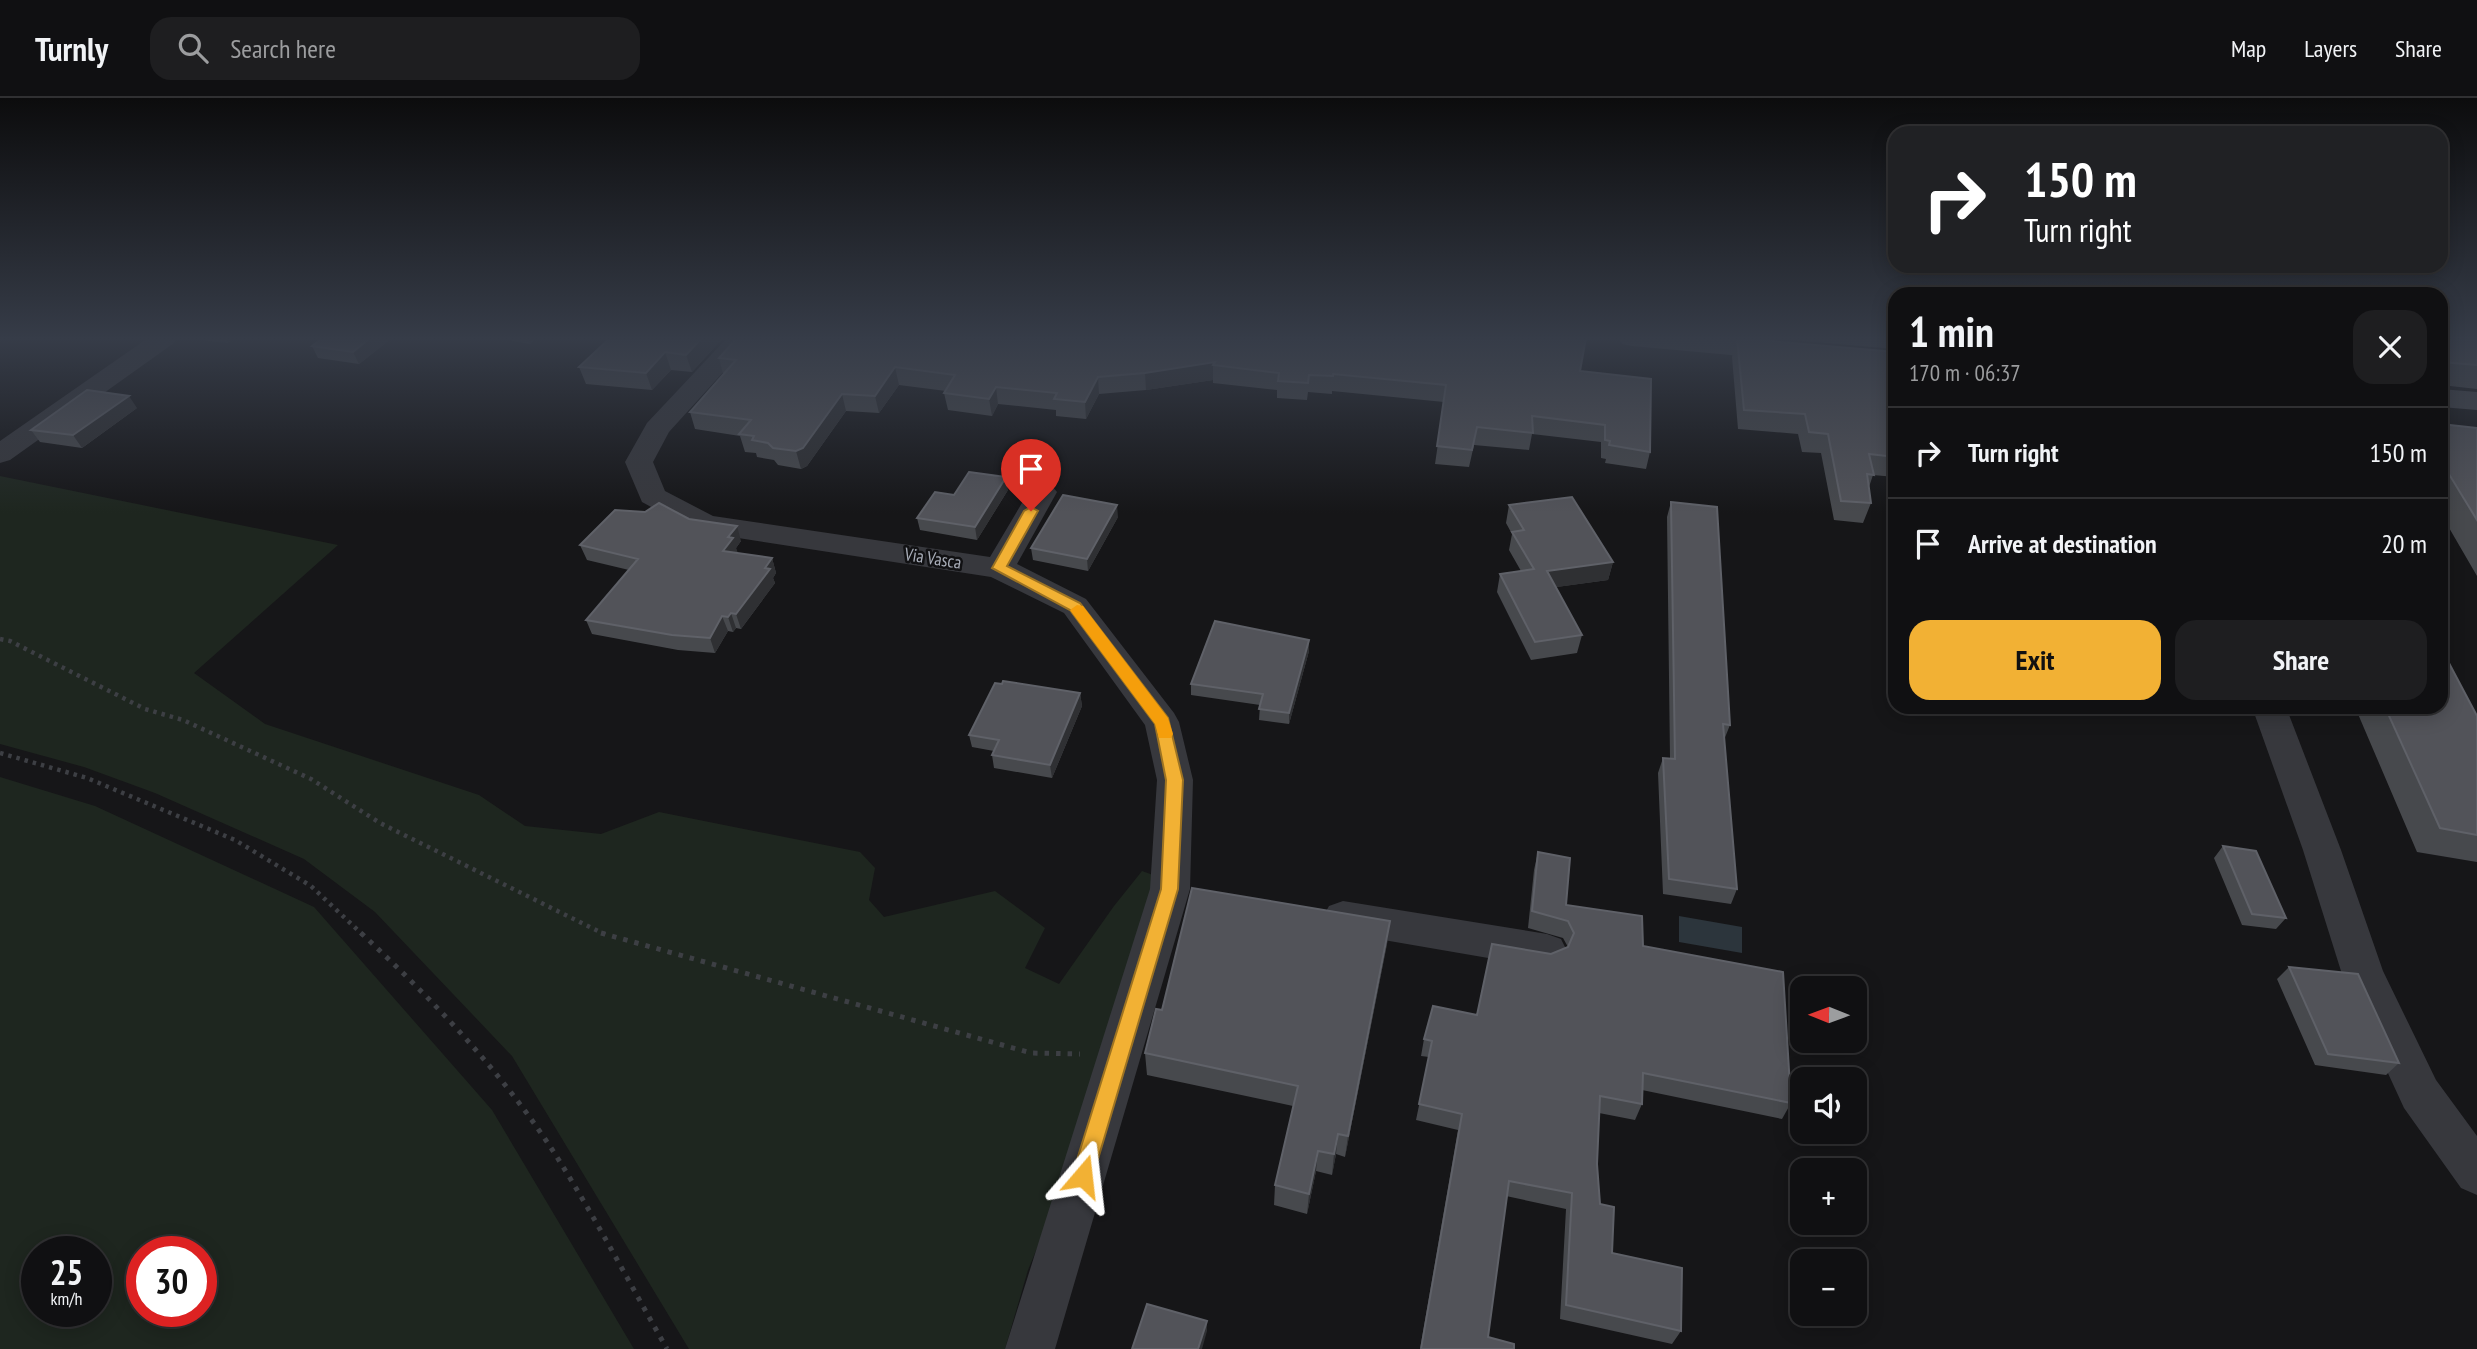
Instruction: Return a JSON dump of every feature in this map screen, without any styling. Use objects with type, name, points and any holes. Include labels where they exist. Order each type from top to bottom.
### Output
[{"type":"street","points":[[0,454],[82,396]]},
{"type":"street","name":"Via Vasca","points":[[687,396],[657,429],[639,462],[652,496],[706,524],[999,568],[1075,606],[1162,722],[1175,780],[1170,889],[1030,1349]]},
{"type":"street","points":[[2448,399],[2477,401]]},
{"type":"street","points":[[999,568],[1042,492]]},
{"type":"street","points":[[2272,714],[2322,850],[2362,971],[2420,1094],[2477,1174]]},
{"type":"street","points":[[1170,889],[1210,895]]},
{"type":"street","points":[[1304,911],[1547,951]]},
{"type":"path","points":[[0,639],[10,641],[145,709],[183,720],[311,779],[380,823],[601,933],[1031,1053],[1120,1055]]},
{"type":"path","points":[[0,754],[86,778],[152,803],[235,840],[311,886],[416,984],[494,1073],[554,1153],[667,1349]]},
{"type":"shaded area","points":[[0,476],[338,545],[194,673],[265,724],[479,795],[525,826],[601,834],[659,812],[860,852],[875,868],[869,900],[884,917],[995,891],[1045,928],[1025,968],[1059,984],[1142,871],[1164,879],[1097,1103],[1028,1270],[1005,1349],[689,1349],[512,1056],[375,912],[304,859],[155,793],[84,767],[0,744]]},
{"type":"shaded area","points":[[0,777],[95,806],[314,907],[492,1110],[634,1349],[0,1349]]},
{"type":"shaded area","points":[[1679,916],[1742,927],[1742,953],[1679,942]]},
{"type":"building","points":[[78,396],[128,396],[73,435],[31,430]]},
{"type":"building","points":[[704,396],[840,396],[803,448],[796,451],[773,448],[768,443],[752,440],[754,436],[739,434],[751,420],[690,412]]},
{"type":"building","points":[[1055,396],[1088,396],[1085,402],[1054,399]]},
{"type":"building","points":[[1444,396],[1651,396],[1650,452],[1609,445],[1610,441],[1605,440],[1605,425],[1532,416],[1533,433],[1477,427],[1472,450],[1437,446]]},
{"type":"building","points":[[1743,396],[1888,396],[1888,456],[1869,454],[1874,475],[1867,474],[1871,503],[1841,501],[1828,434],[1809,432],[1805,414],[1744,410]]},
{"type":"building","points":[[2448,425],[2477,428],[2477,520],[2448,472]]},
{"type":"building","points":[[969,472],[1006,477],[975,527],[917,518],[935,492],[954,495]]},
{"type":"building","points":[[1063,495],[1117,505],[1087,559],[1031,548]]},
{"type":"building","points":[[1572,497],[1613,562],[1547,571],[1582,635],[1535,642],[1500,574],[1534,569],[1512,532],[1524,530],[1509,505]]},
{"type":"building","points":[[1671,502],[1717,507],[1730,725],[1723,724],[1737,889],[1669,879],[1663,758],[1675,759]]},
{"type":"building","points":[[659,503],[689,519],[737,526],[728,537],[733,538],[723,551],[772,558],[765,568],[770,569],[736,614],[722,616],[710,638],[672,635],[586,620],[638,559],[580,545],[615,510],[645,512]]},
{"type":"building","points":[[1215,621],[1309,640],[1289,713],[1259,709],[1263,694],[1191,684]]},
{"type":"building","points":[[2448,661],[2477,716],[2477,835],[2440,828],[2388,714],[2448,714]]},
{"type":"building","points":[[1003,681],[1080,693],[1050,765],[992,755],[999,740],[969,735],[995,683],[1002,684]]},
{"type":"building","points":[[2223,846],[2256,851],[2286,918],[2252,914]]},
{"type":"building","points":[[1538,852],[1570,858],[1566,905],[1642,916],[1643,946],[1783,972],[1790,1103],[1643,1073],[1642,1104],[1600,1096],[1597,1164],[1600,1204],[1614,1207],[1612,1253],[1682,1268],[1681,1331],[1566,1305],[1572,1193],[1509,1181],[1488,1337],[1514,1344],[1514,1349],[1421,1349],[1462,1114],[1419,1104],[1432,1041],[1424,1039],[1433,1006],[1477,1015],[1492,944],[1551,954],[1568,947],[1574,933],[1568,921],[1532,911]]},
{"type":"building","points":[[1192,888],[1390,921],[1348,1136],[1338,1134],[1334,1154],[1318,1151],[1309,1194],[1275,1185],[1298,1086],[1145,1053],[1156,1009],[1162,1010]]},
{"type":"building","points":[[2289,967],[2358,974],[2399,1063],[2328,1054]]},
{"type":"building","points":[[1147,1304],[1207,1321],[1198,1349],[1132,1349]]},
{"type":"slow traffic","points":[[1077,610],[1162,722],[1165,734]]},
{"type":"route","points":[[1031,511],[999,568],[1075,606],[1162,722],[1175,780],[1170,889],[1083,1176]]}]
